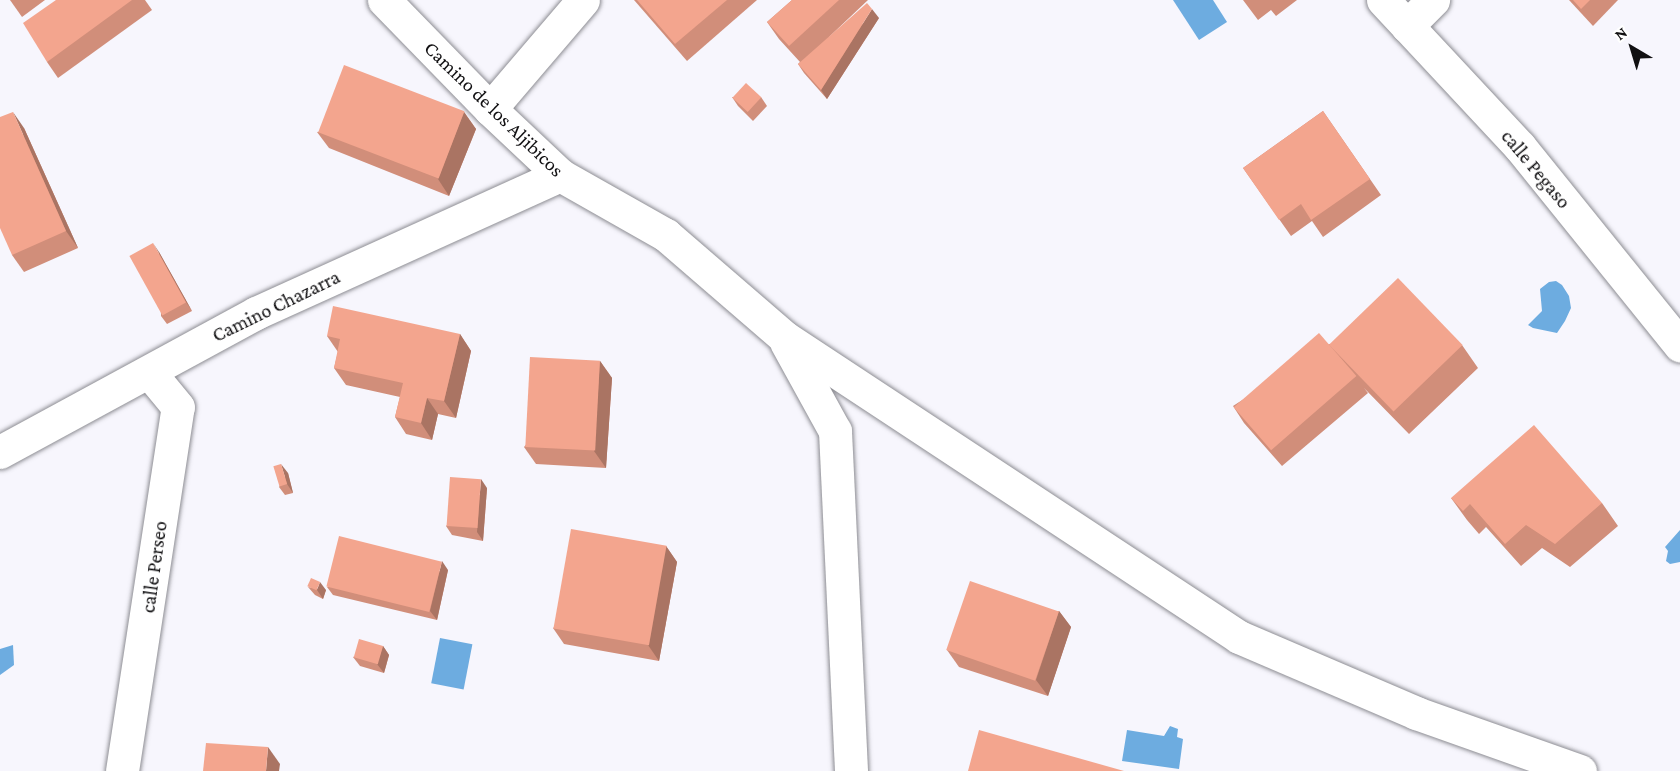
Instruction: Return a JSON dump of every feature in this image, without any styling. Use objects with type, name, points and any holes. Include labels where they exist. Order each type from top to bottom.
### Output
[{"type":"street","name":"Camino de los Aljibicos","points":[[384,0],[490,109],[560,175],[666,235],[784,337]]},
{"type":"street","points":[[490,109],[583,0]]},
{"type":"street","name":"calle Pegaso","points":[[1383,0],[1520,147],[1680,345]]},
{"type":"street","points":[[1407,26],[1434,0]]},
{"type":"street","name":"Camino Chazarra","points":[[2,443],[149,372],[256,313],[560,175]]},
{"type":"street","points":[[784,337],[835,431],[851,771]]},
{"type":"street","points":[[784,337],[1239,637],[1416,713],[1580,771]]},
{"type":"street","name":"calle Perseo","points":[[122,771],[178,407],[149,372]]},
{"type":"water","points":[[1173,0],[1213,0],[1227,22],[1199,40]]},
{"type":"water","points":[[1556,281],[1562,285],[1569,296],[1571,308],[1565,321],[1557,333],[1533,328],[1528,325],[1542,311],[1540,289],[1549,282]]},
{"type":"water","points":[[1680,530],[1680,562],[1670,564],[1666,561],[1668,551],[1665,547]]},
{"type":"water","points":[[440,638],[472,644],[464,689],[431,683]]},
{"type":"water","points":[[13,645],[14,665],[0,675],[0,649]]},
{"type":"water","points":[[1170,726],[1178,729],[1177,737],[1183,739],[1179,769],[1122,761],[1127,730],[1164,736]]},
{"type":"building","points":[[56,0],[132,0],[47,62],[23,23]]},
{"type":"building","points":[[637,0],[727,0],[675,44]]},
{"type":"building","points":[[792,0],[839,0],[789,46],[767,22]]},
{"type":"building","points":[[1573,0],[1590,0],[1581,9]]},
{"type":"building","points":[[867,3],[872,9],[821,90],[798,64]]},
{"type":"building","points":[[344,65],[464,111],[439,178],[318,132]]},
{"type":"building","points":[[746,83],[761,97],[748,112],[732,98]]},
{"type":"building","points":[[1323,111],[1370,179],[1311,220],[1301,204],[1279,220],[1243,168]]},
{"type":"building","points":[[13,112],[66,231],[12,255],[0,228],[0,117]]},
{"type":"building","points":[[153,243],[186,302],[162,316],[129,256]]},
{"type":"building","points":[[1398,278],[1463,345],[1394,412],[1329,345]]},
{"type":"building","points":[[333,306],[460,334],[444,401],[427,398],[421,423],[395,417],[403,383],[334,368],[340,339],[327,336]]},
{"type":"building","points":[[1319,333],[1356,376],[1271,450],[1234,407]]},
{"type":"building","points":[[530,357],[600,361],[595,451],[525,447]]},
{"type":"building","points":[[1534,425],[1602,503],[1555,544],[1526,525],[1505,544],[1470,504],[1463,511],[1451,498]]},
{"type":"building","points":[[281,464],[287,484],[279,486],[273,466]]},
{"type":"building","points":[[450,477],[481,479],[478,528],[447,526]]},
{"type":"building","points":[[571,529],[667,546],[649,645],[553,628]]},
{"type":"building","points":[[339,536],[442,562],[429,612],[326,586]]},
{"type":"building","points":[[311,578],[320,582],[316,590],[307,586]]},
{"type":"building","points":[[970,581],[1059,612],[1035,681],[946,650]]},
{"type":"building","points":[[359,639],[383,646],[378,664],[354,657]]},
{"type":"building","points":[[979,730],[1124,771],[968,771]]},
{"type":"building","points":[[206,743],[268,747],[266,771],[203,771]]}]
